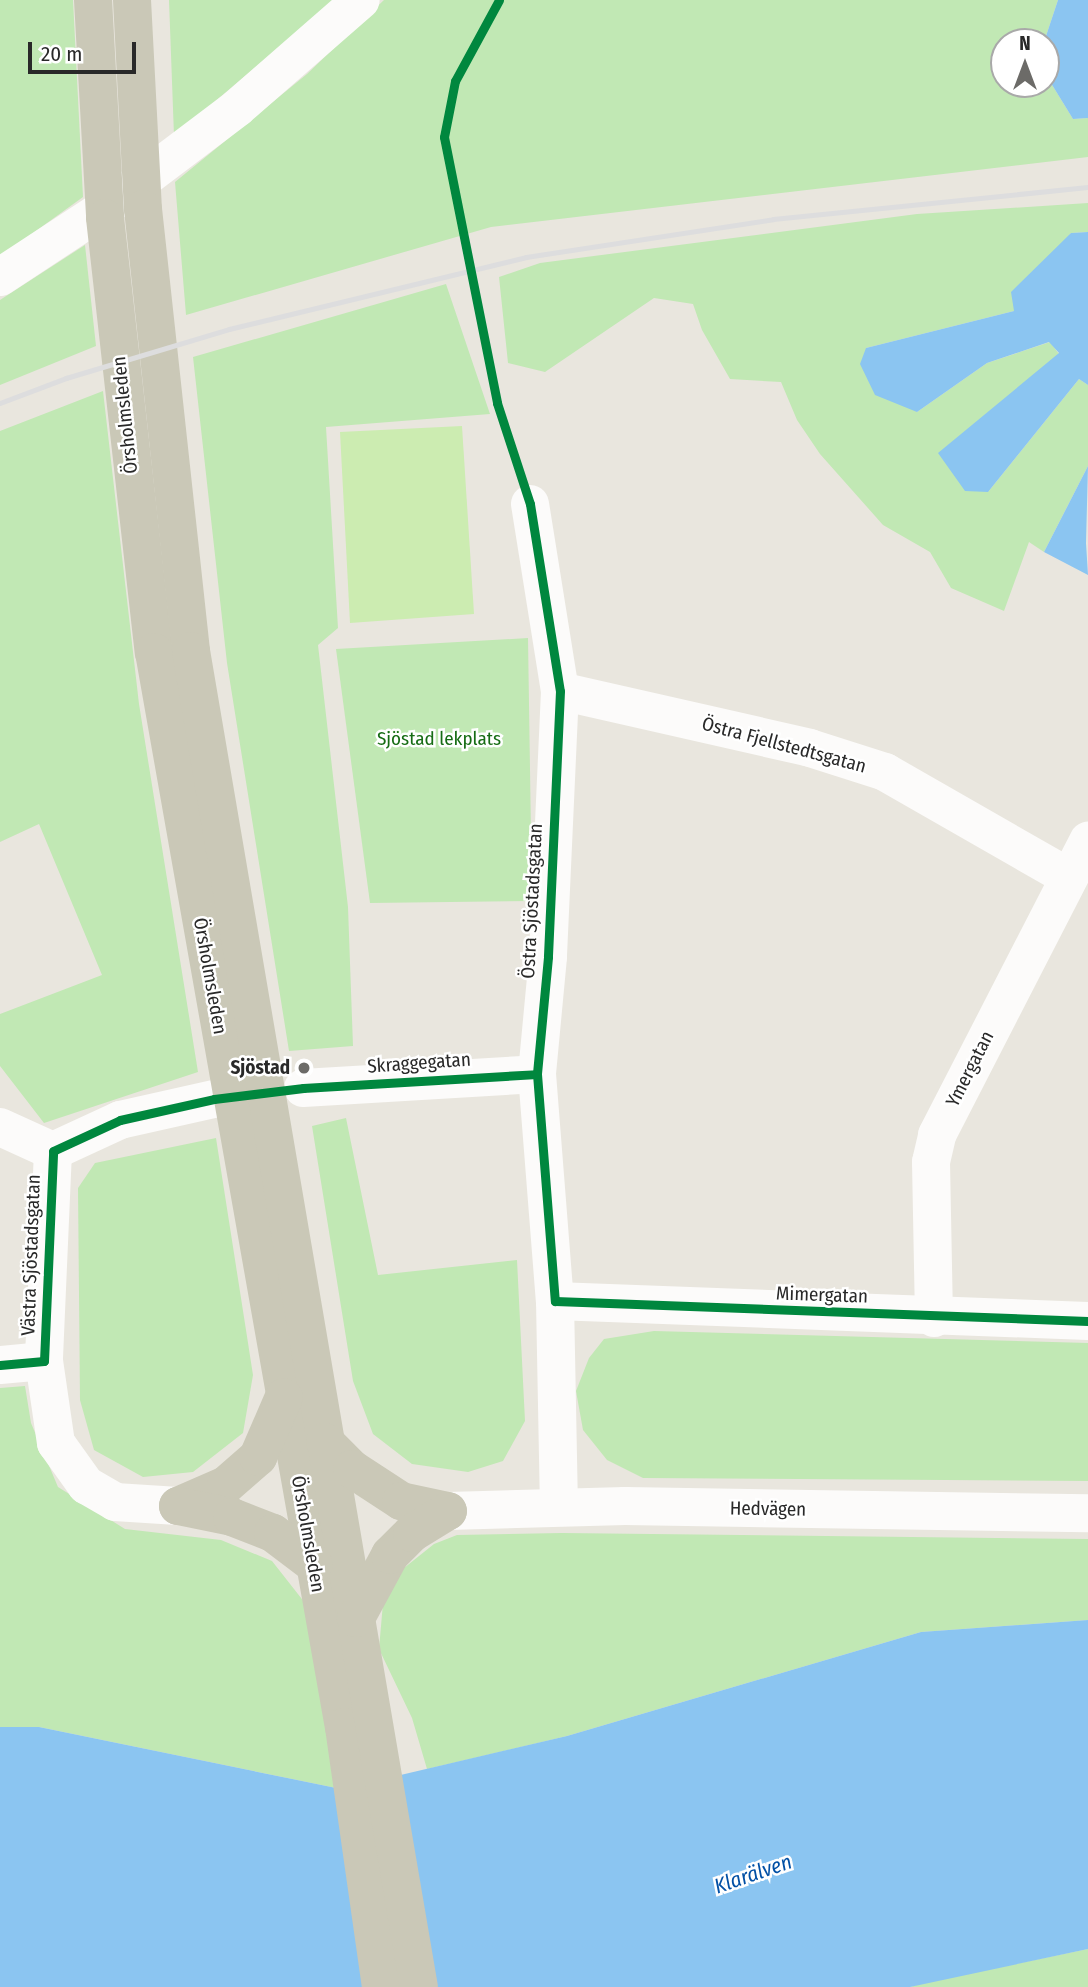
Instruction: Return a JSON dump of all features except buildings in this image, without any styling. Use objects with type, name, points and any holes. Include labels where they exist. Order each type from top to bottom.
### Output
[{"type":"main road","name":"Örsholmsleden","points":[[93,0],[105,218],[128,454],[154,652],[314,1564],[359,1725],[419,1987]]},
{"type":"main road","name":"Örsholmsleden","points":[[133,18],[143,209],[193,664],[356,1618],[359,1725],[381,1987]]},
{"type":"main road","points":[[178,1506],[226,1485],[258,1457],[284,1397]]},
{"type":"main road","points":[[325,1442],[352,1469],[401,1501],[448,1511]]},
{"type":"main road","points":[[178,1506],[232,1517],[273,1533],[314,1564]]},
{"type":"main road","points":[[356,1618],[390,1555],[412,1534],[448,1511]]},
{"type":"street","points":[[0,277],[105,208],[237,108],[360,0]]},
{"type":"street","name":"Östra Sjöstadsgatan","points":[[530,504],[560,691],[548,957],[537,1074],[555,1301],[559,1507]]},
{"type":"street","name":"Östra Fjellstedtsgatan","points":[[560,691],[810,748],[885,772],[1068,877]]},
{"type":"street","name":"Ymergatan","points":[[934,1318],[931,1162],[937,1135],[1088,841]]},
{"type":"street","name":"Skraggegatan","points":[[303,1088],[537,1074]]},
{"type":"street","points":[[53,1150],[120,1120],[214,1099]]},
{"type":"street","name":"Västra Sjöstadsgatan","points":[[0,1127],[53,1150],[44,1361],[51,1421],[70,1469],[86,1485],[115,1502],[178,1506]]},
{"type":"street","name":"Mimergatan","points":[[555,1301],[934,1318],[1088,1321]]},
{"type":"street","points":[[0,1364],[44,1361]]},
{"type":"street","name":"Hedvägen","points":[[448,1511],[559,1507],[1088,1513]]},
{"type":"green space","points":[[0,0],[73,0],[83,197],[0,257]]},
{"type":"green space","points":[[169,0],[335,0],[174,136]]},
{"type":"green space","points":[[384,0],[1058,0],[1049,28],[990,28],[990,98],[1060,98],[1073,119],[1088,118],[1088,157],[491,227],[186,315],[175,182],[307,74]]},
{"type":"green space","points":[[1088,203],[1088,232],[1071,233],[1014,311],[866,348],[917,412],[987,363],[1050,342],[1059,354],[988,492],[1079,379],[1088,385],[1088,466],[1044,552],[1029,542],[1004,611],[951,588],[930,552],[883,525],[820,454],[797,420],[781,382],[730,379],[702,330],[693,304],[654,298],[545,372],[508,363],[499,277],[540,263],[917,214]]},
{"type":"green space","points":[[85,245],[96,346],[0,385],[0,300]]},
{"type":"green space","points":[[446,284],[490,414],[326,427],[338,628],[318,645],[348,907],[353,1046],[289,1051],[227,663],[193,357]]},
{"type":"green space","points":[[103,391],[139,704],[198,1072],[44,1123],[0,1066],[0,1014],[102,975],[39,824],[0,842],[0,431]]},
{"type":"green space","points":[[462,426],[474,614],[350,623],[340,432]]},
{"type":"green space","name":"Sjöstad lekplats","points":[[528,638],[532,901],[370,903],[336,649]]},
{"type":"green space","points":[[346,1118],[378,1275],[517,1260],[525,1421],[503,1461],[468,1472],[412,1464],[373,1434],[353,1381],[312,1126]]},
{"type":"green space","points":[[216,1138],[253,1375],[243,1433],[193,1472],[143,1477],[94,1450],[80,1400],[78,1188],[95,1163]]},
{"type":"green space","points":[[654,1331],[1088,1343],[1088,1481],[643,1478],[607,1460],[583,1430],[576,1391],[589,1358],[604,1339]]},
{"type":"green space","points":[[25,1386],[31,1423],[58,1487],[125,1529],[221,1540],[272,1561],[305,1603],[341,1789],[39,1727],[0,1727],[0,1388]]},
{"type":"green space","points":[[562,1533],[1088,1539],[1088,1620],[921,1632],[567,1736],[427,1769],[412,1718],[379,1649],[383,1603],[404,1568],[434,1544],[457,1535]]},
{"type":"green space","points":[[1088,1949],[1088,1987],[910,1987],[923,1983]]},
{"type":"water","points":[[1058,0],[1088,0],[1088,118],[1073,119],[1060,98],[1060,28],[1049,28]]},
{"type":"water","points":[[1088,232],[1088,385],[1079,379],[988,492],[965,491],[938,453],[1059,353],[1049,342],[987,363],[917,412],[875,395],[860,364],[866,348],[1014,311],[1011,292],[1071,233]]},
{"type":"water","points":[[1088,466],[1086,543],[1088,575],[1044,552]]},
{"type":"water","name":"Klarälven","points":[[1088,1620],[1088,1949],[910,1987],[0,1987],[0,1727],[39,1727],[341,1789],[567,1736],[921,1632]]},
{"type":"railway","points":[[0,403],[66,378],[229,329],[526,257],[773,219],[1088,187]]},
{"type":"cycle path","points":[[499,0],[455,81],[444,137],[497,403],[530,504],[560,691],[548,957],[537,1074],[555,1301],[1088,1321]]},
{"type":"cycle path","points":[[0,1365],[44,1361],[53,1151],[120,1120],[214,1099],[303,1088],[537,1074]]},
{"type":"place","name":"Sjöstad","points":[[304,1068]]}]
